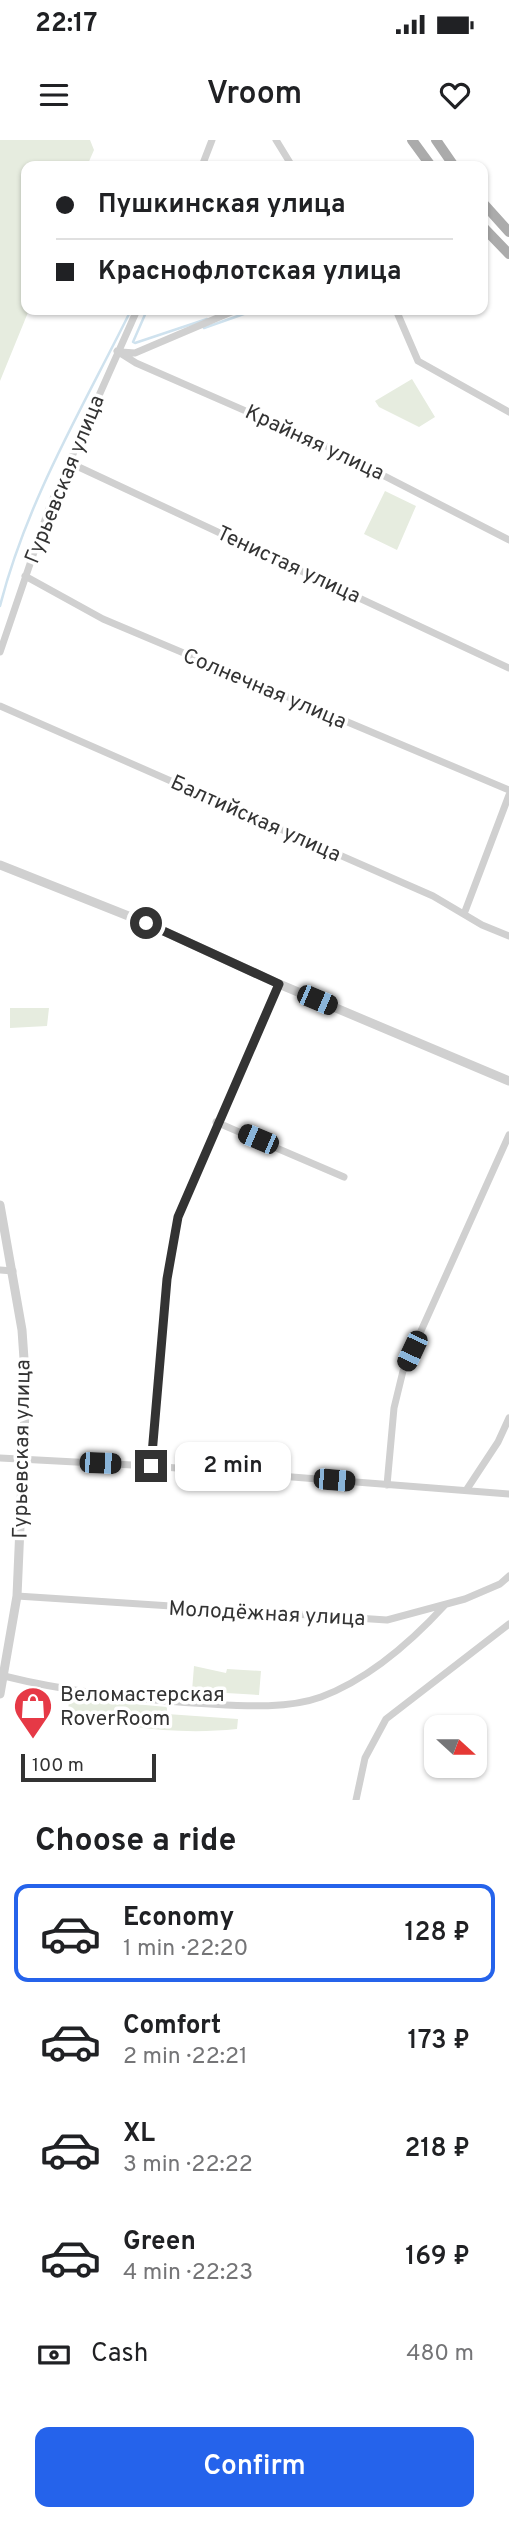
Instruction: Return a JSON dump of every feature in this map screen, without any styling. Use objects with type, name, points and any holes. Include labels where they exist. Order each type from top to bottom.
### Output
[{"type":"main road","points":[[412,140],[427,161]]},
{"type":"main road","points":[[436,140],[451,161]]},
{"type":"main road","points":[[488,209],[509,232]]},
{"type":"main road","points":[[488,232],[509,254]]},
{"type":"street","points":[[204,161],[212,140]]},
{"type":"street","points":[[276,140],[289,161]]},
{"type":"street","name":"Гурьевская улица","points":[[0,652],[68,462],[135,315]]},
{"type":"street","points":[[117,351],[135,353],[224,315]]},
{"type":"street","points":[[398,315],[418,361],[509,412]]},
{"type":"street","name":"Крайняя улица","points":[[117,351],[136,363],[328,447],[509,540]]},
{"type":"street","name":"Тенистая улица","points":[[68,462],[509,668]]},
{"type":"street","name":"Солнечная улица","points":[[25,576],[103,619],[509,792]]},
{"type":"street","name":"Балтийская улица","points":[[0,706],[433,896],[509,936]]},
{"type":"street","points":[[464,914],[509,792]]},
{"type":"street","points":[[0,865],[146,923],[279,984],[509,1081]]},
{"type":"street","points":[[151,1466],[167,1279],[178,1217],[216,1122],[279,984]]},
{"type":"street","points":[[216,1122],[344,1177]]},
{"type":"street","points":[[387,1485],[394,1408],[402,1371],[509,1135]]},
{"type":"street","name":"Гурьевская улица","points":[[0,1205],[22,1330],[26,1388],[17,1596],[0,1694]]},
{"type":"street","points":[[0,1270],[13,1271]]},
{"type":"street","points":[[467,1489],[498,1442],[509,1418]]},
{"type":"street","points":[[0,1458],[151,1466],[509,1494]]},
{"type":"street","name":"Молодёжная улица","points":[[17,1596],[387,1620],[489,1589],[509,1576]]},
{"type":"street","points":[[4,1676],[57,1689],[142,1700],[251,1706],[310,1699],[351,1683],[417,1635],[445,1604]]},
{"type":"street","points":[[356,1800],[365,1758],[386,1719],[509,1625]]},
{"type":"shaded area","points":[[0,140],[90,140],[94,150],[89,161],[21,161],[21,315],[27,315],[0,381]]},
{"type":"shaded area","points":[[412,379],[435,417],[419,427],[379,407],[375,401]]},
{"type":"shaded area","points":[[385,491],[416,506],[397,550],[364,534]]},
{"type":"shaded area","points":[[10,1008],[49,1008],[47,1026],[10,1028]]},
{"type":"shaded area","points":[[194,1666],[226,1673],[227,1669],[261,1671],[259,1695],[192,1691]]},
{"type":"shaded area","points":[[69,1698],[167,1707],[167,1714],[238,1719],[237,1729],[173,1731],[110,1723],[68,1713]]},
{"type":"waterway","points":[[0,606],[11,567],[41,491],[128,315]]},
{"type":"waterway","points":[[145,315],[133,342],[135,343],[207,319]]},
{"type":"waterway","points":[[204,328],[241,315]]},
{"type":"place","name":"Веломастерская RoverRoom","points":[[33,1740]]},
{"type":"route","points":[[146,923],[279,984],[249,1047],[178,1217],[167,1279],[151,1466]]}]
